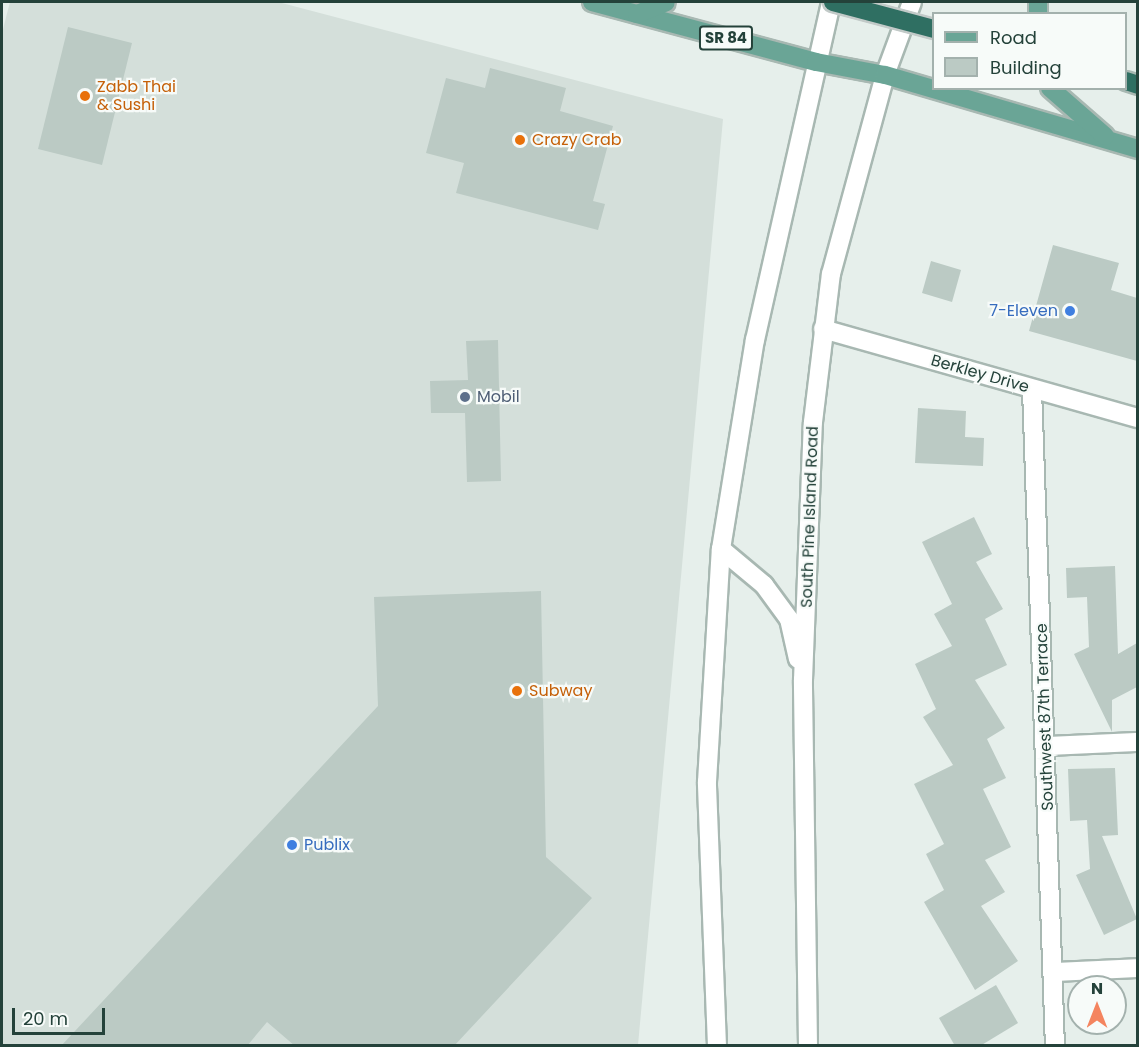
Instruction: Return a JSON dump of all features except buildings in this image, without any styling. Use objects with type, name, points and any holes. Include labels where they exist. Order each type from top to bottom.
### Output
[{"type":"highway","points":[[832,2],[932,29]]},
{"type":"main road","name":"SR 84","points":[[592,2],[816,62],[885,75],[932,89]]},
{"type":"main road","points":[[637,14],[666,2]]},
{"type":"main road","points":[[717,1046],[707,782],[721,549],[755,340],[816,62],[832,2]]},
{"type":"main road","name":"South Pine Island Road","points":[[808,1046],[802,680],[813,422],[831,274],[885,75],[912,2]]},
{"type":"main road","name":"SR 84","points":[[936,90],[1137,149]]},
{"type":"main road","points":[[1052,90],[1112,142]]},
{"type":"main road","name":"Berkley Drive","points":[[823,329],[1137,418]]},
{"type":"main road","name":"Southwest 87th Terrace","points":[[1032,389],[1055,1046]]},
{"type":"main road","points":[[721,549],[764,585],[789,620],[802,680]]},
{"type":"main road","points":[[1046,746],[1137,742]]},
{"type":"main road","points":[[1054,972],[1137,968]]},
{"type":"shaded area","points":[[10,2],[278,2],[723,119],[638,1045],[2,1046],[2,33]]},
{"type":"place","name":"Zabb Thai & Sushi","points":[[85,96]]},
{"type":"place","name":"Crazy Crab","points":[[520,140]]},
{"type":"place","name":"7-Eleven","points":[[1070,311]]},
{"type":"place","name":"Mobil","points":[[465,397]]},
{"type":"place","name":"Subway","points":[[517,691]]},
{"type":"place","name":"Publix","points":[[292,845]]}]
